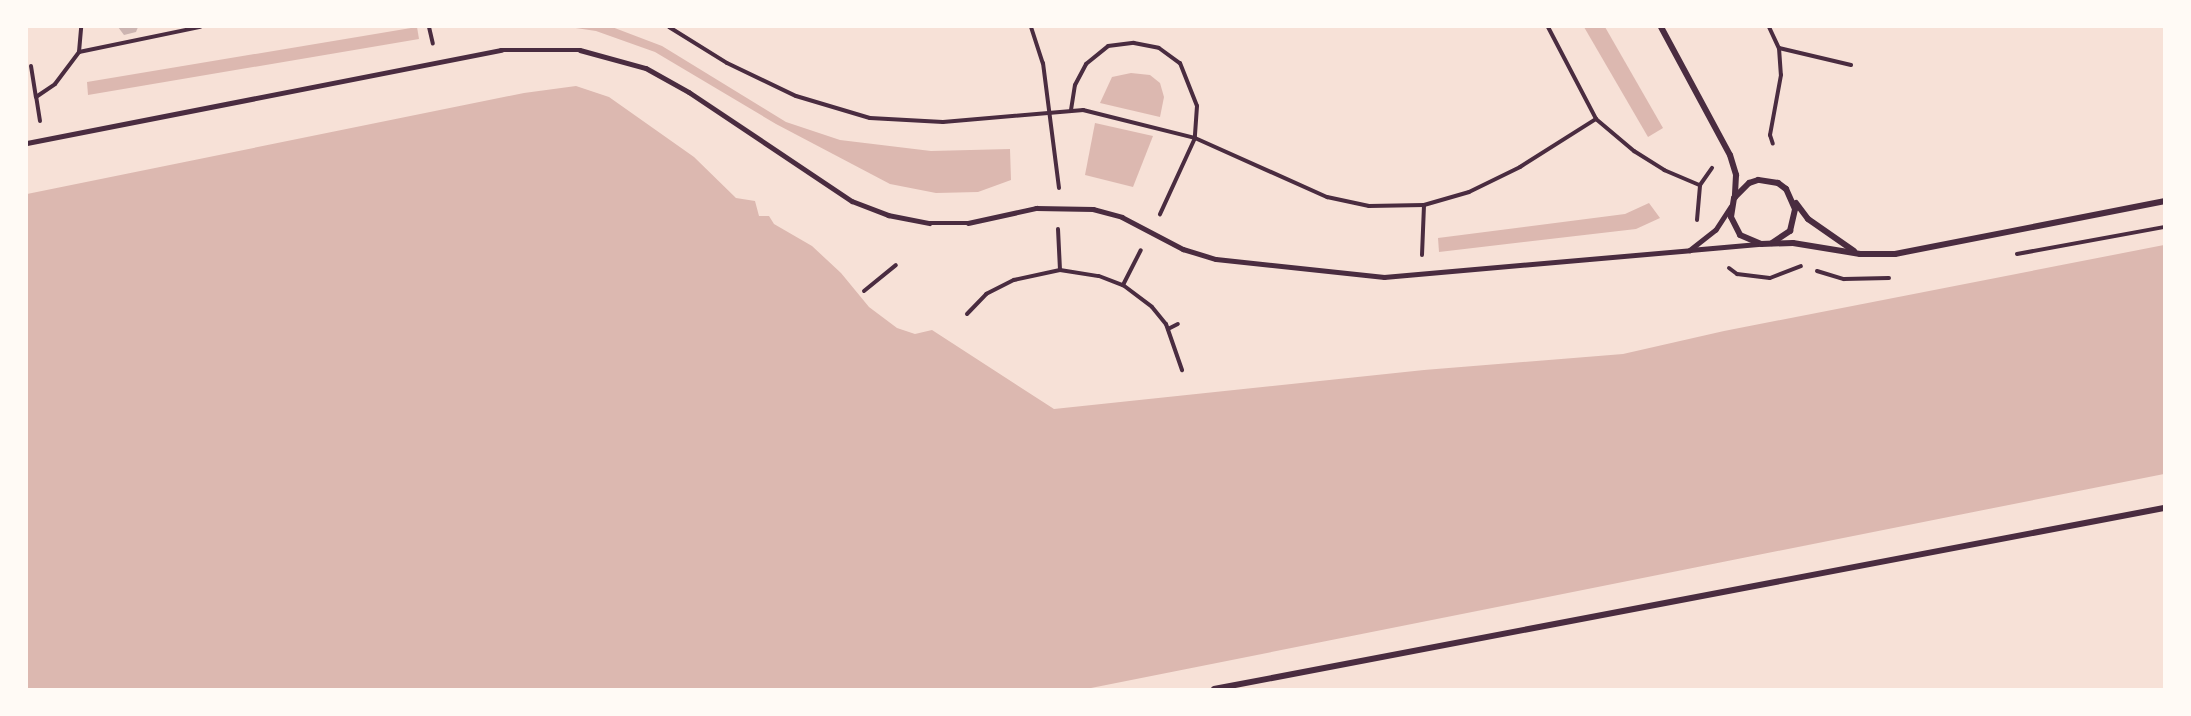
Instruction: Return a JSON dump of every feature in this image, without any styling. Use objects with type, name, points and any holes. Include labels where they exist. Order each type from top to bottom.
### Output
[{"type":"street","points":[[1661,27],[1730,155],[1736,175],[1731,207],[1734,226],[1740,235],[1761,244],[1772,243],[1860,254],[1895,254],[2164,201]]},
{"type":"street","points":[[1734,198],[1749,183],[1768,180],[1778,183],[1793,198],[1808,219],[1860,254]]},
{"type":"street","points":[[1772,243],[1790,231],[1794,220],[1793,198]]},
{"type":"street","points":[[1214,689],[2164,507]]},
{"type":"lane","points":[[27,144],[501,50],[580,50],[646,68],[689,92],[852,201],[888,215],[929,224],[968,223],[1036,208],[1093,209],[1122,217],[1183,249],[1216,259],[1384,278],[1761,244]]},
{"type":"lane","points":[[1690,250],[1716,230],[1731,207]]},
{"type":"path","points":[[36,97],[56,84],[79,52],[81,27]]},
{"type":"path","points":[[79,52],[200,27]]},
{"type":"path","points":[[429,27],[434,46]]},
{"type":"path","points":[[669,27],[727,63],[796,96],[870,118],[943,122],[1050,111],[1083,110],[1195,138],[1327,197],[1369,206],[1425,205],[1468,192],[1520,167],[1596,118]]},
{"type":"path","points":[[1031,27],[1043,63],[1059,193]]},
{"type":"path","points":[[1548,27],[1596,118],[1634,151],[1664,170],[1700,185]]},
{"type":"path","points":[[1769,27],[1779,48],[1781,75],[1770,135],[1773,144]]},
{"type":"path","points":[[1071,110],[1075,85],[1086,64],[1108,46],[1134,43],[1159,48],[1180,63],[1192,84],[1197,106],[1195,138],[1157,220]]},
{"type":"path","points":[[1779,48],[1851,65]]},
{"type":"path","points":[[31,66],[41,127]]},
{"type":"path","points":[[1696,225],[1700,185],[1713,168]]},
{"type":"path","points":[[1422,262],[1425,205]]},
{"type":"path","points":[[1058,226],[1060,270]]},
{"type":"path","points":[[1123,285],[1141,250]]},
{"type":"path","points":[[1723,264],[1737,274],[1770,278],[1802,266]]},
{"type":"path","points":[[864,291],[896,265]]},
{"type":"path","points":[[968,314],[986,294],[1014,280],[1060,270],[1123,285],[1152,307],[1168,329],[1182,369]]},
{"type":"path","points":[[1168,329],[1178,324]]},
{"type":"shaded area","points":[[417,27],[419,39],[88,95],[87,82]]},
{"type":"shaded area","points":[[569,27],[612,27],[662,46],[786,122],[840,140],[931,151],[1010,149],[1011,180],[978,192],[936,193],[890,184],[776,124],[655,52],[596,31]]},
{"type":"shaded area","points":[[1584,27],[1605,27],[1663,128],[1648,137]]},
{"type":"shaded area","points":[[1131,73],[1150,75],[1160,83],[1164,97],[1160,117],[1100,103],[1112,77]]},
{"type":"shaded area","points":[[576,86],[609,97],[694,157],[736,198],[755,201],[759,216],[769,216],[774,224],[812,246],[841,273],[869,307],[897,328],[915,334],[932,330],[1054,409],[1424,370],[1623,354],[1724,331],[2164,245],[2164,474],[1086,689],[27,689],[27,194],[524,93]]},
{"type":"shaded area","points":[[1095,123],[1153,136],[1133,187],[1085,175]]},
{"type":"shaded area","points":[[1649,203],[1660,218],[1636,229],[1439,252],[1438,238],[1625,214]]},
{"type":"building","points":[[118,27],[138,27],[136,32],[124,35]]}]
